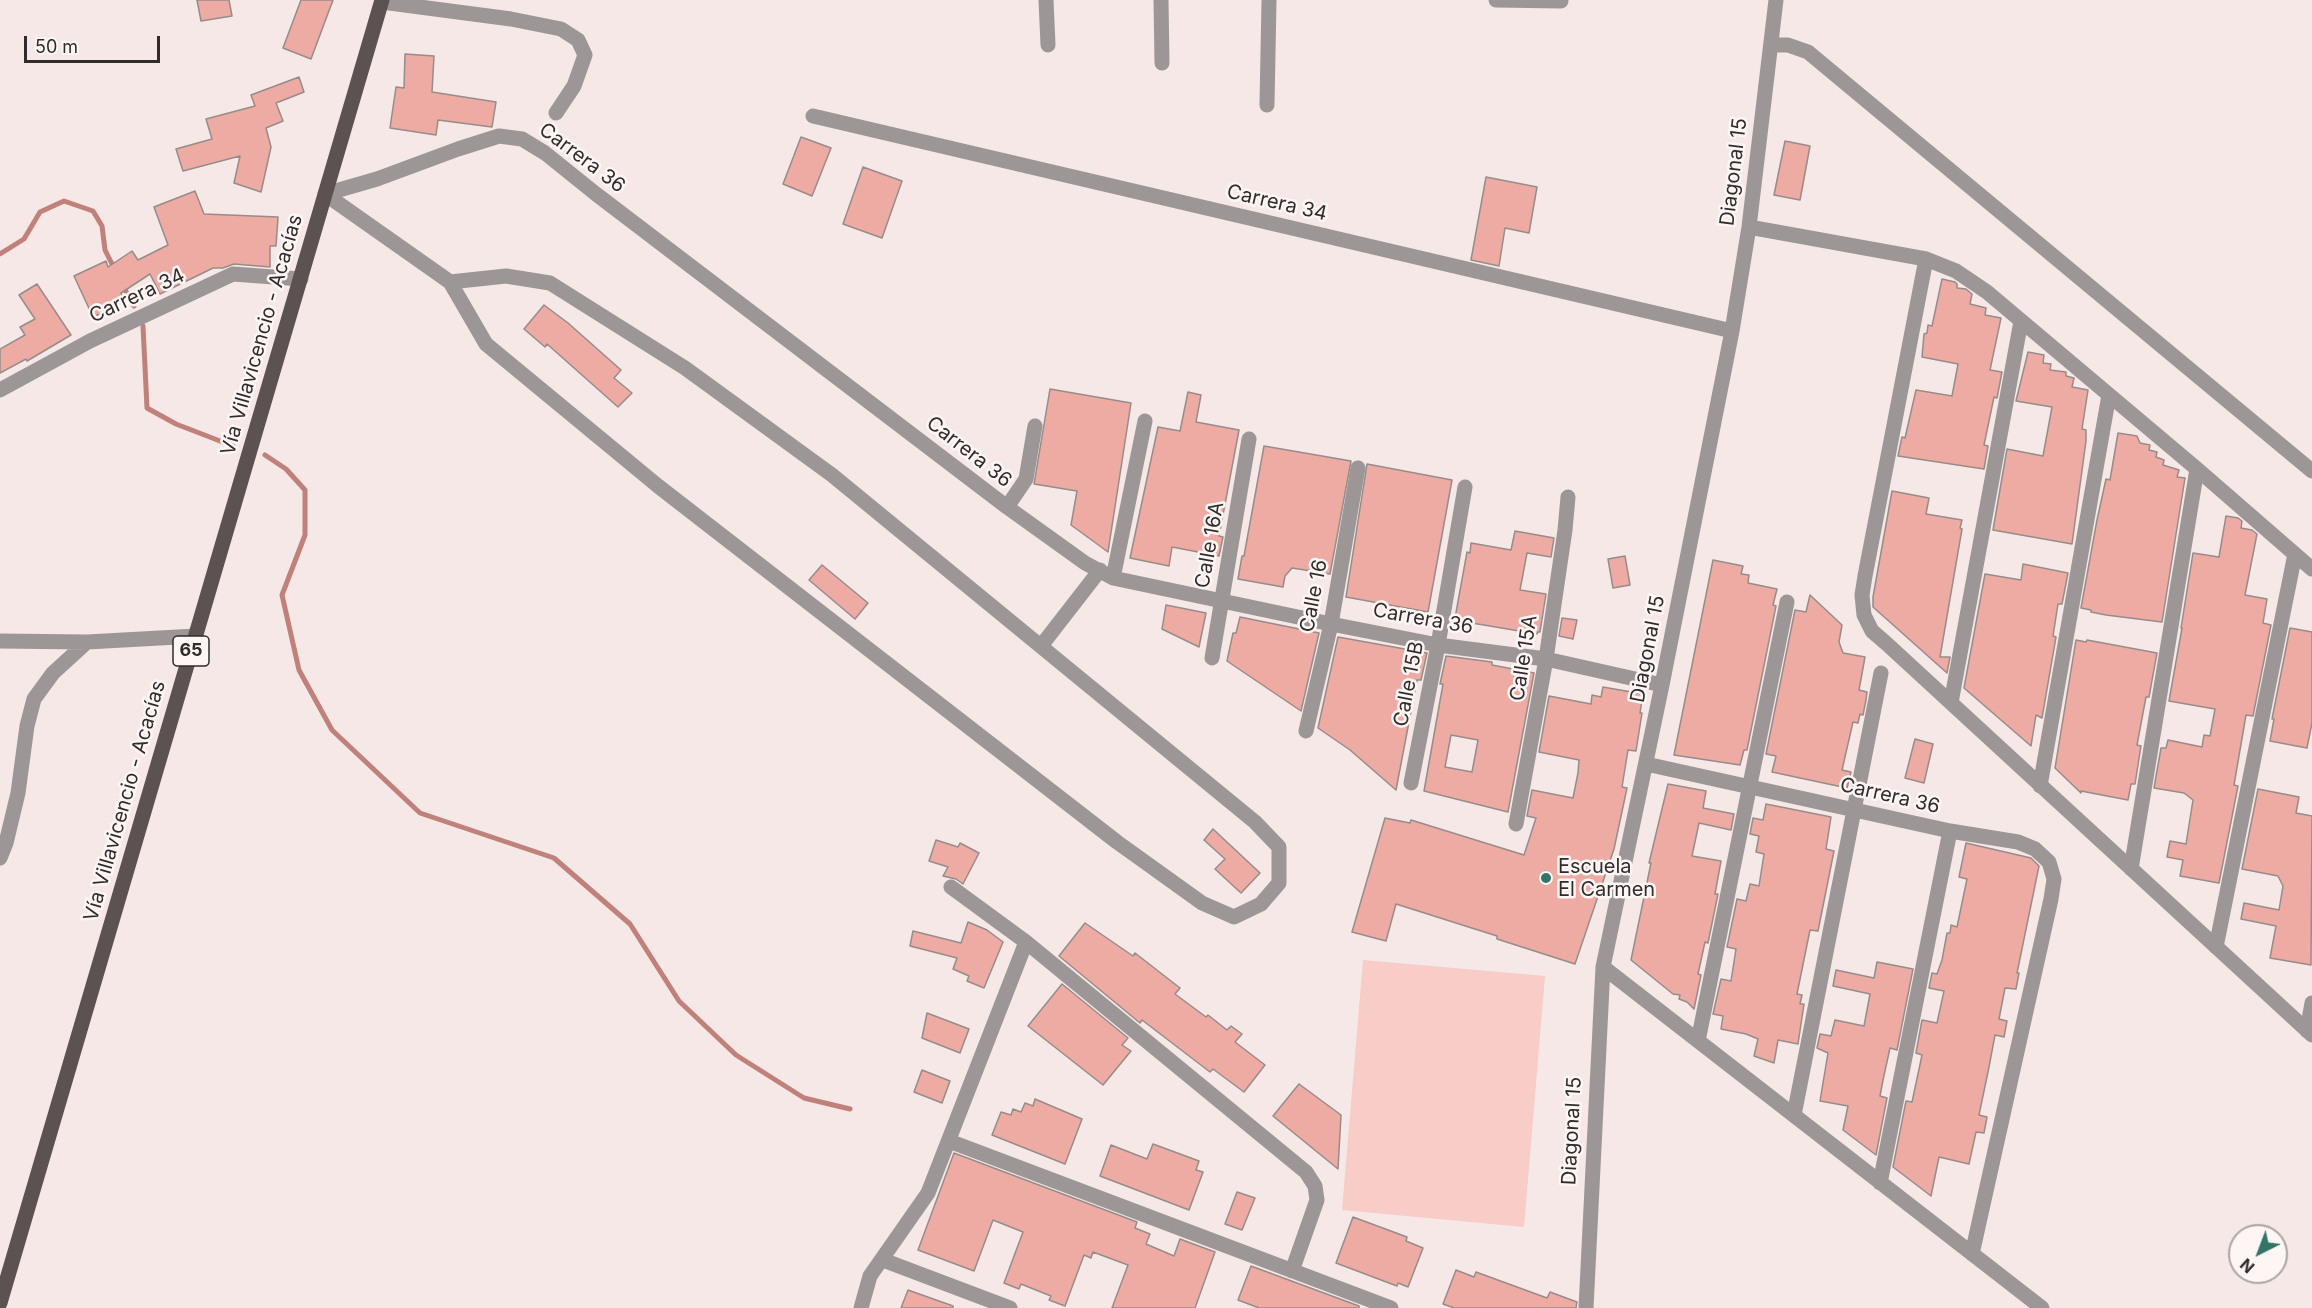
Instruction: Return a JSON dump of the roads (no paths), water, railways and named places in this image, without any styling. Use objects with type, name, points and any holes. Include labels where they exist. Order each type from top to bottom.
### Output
[{"type":"main road","name":"Vía Villavicencio - Acacías","points":[[0,1301],[382,1]]},
{"type":"street","points":[[1046,0],[1048,45]]},
{"type":"street","points":[[1161,0],[1162,63]]},
{"type":"street","points":[[1267,105],[1269,0]]},
{"type":"street","points":[[1496,0],[1561,1]]},
{"type":"street","name":"Diagonal 15","points":[[1586,1308],[1603,967],[1732,331],[1749,227],[1776,0]]},
{"type":"street","points":[[382,1],[511,19],[561,29],[578,40],[585,55],[574,86],[556,113]]},
{"type":"street","points":[[1771,45],[1788,45],[1808,52],[2312,471]]},
{"type":"street","name":"Carrera 34","points":[[813,116],[1732,331]]},
{"type":"street","name":"Carrera 36","points":[[326,194],[377,179],[499,136],[522,139],[545,153],[1007,507],[1084,563],[1113,578],[1438,645],[1546,659],[1662,685]]},
{"type":"street","points":[[326,194],[450,282],[486,344],[667,493],[1117,842],[1202,903],[1234,917],[1261,904],[1279,882],[1279,847],[1255,822],[832,475],[685,368],[550,283],[506,276],[450,282]]},
{"type":"street","points":[[1749,227],[1926,259],[1956,271],[1988,292],[2312,569]]},
{"type":"street","points":[[1926,259],[1862,595],[1864,615],[1872,631],[2309,1033]]},
{"type":"street","name":"Carrera 34","points":[[0,390],[90,341],[233,274],[301,279]]},
{"type":"street","points":[[1951,703],[2020,321]]},
{"type":"street","points":[[2040,786],[2109,395]]},
{"type":"street","points":[[1113,578],[1145,421]]},
{"type":"street","points":[[1007,507],[1026,479],[1035,426]]},
{"type":"street","name":"Calle 16A","points":[[1212,658],[1250,439]]},
{"type":"street","name":"Calle 16","points":[[1306,731],[1331,624],[1358,468]]},
{"type":"street","points":[[2131,869],[2197,469]]},
{"type":"street","name":"Calle 15B","points":[[1411,783],[1465,487]]},
{"type":"street","name":"Calle 15A","points":[[1516,824],[1546,659],[1568,497]]},
{"type":"street","points":[[2216,947],[2295,554]]},
{"type":"street","points":[[1041,646],[1100,570]]},
{"type":"street","points":[[1698,1041],[1787,602]]},
{"type":"street","points":[[0,641],[87,642],[196,636]]},
{"type":"street","points":[[0,858],[18,793],[27,726],[34,699],[53,673],[87,642]]},
{"type":"street","points":[[1794,1115],[1881,673]]},
{"type":"street","name":"Carrera 36","points":[[1646,764],[1950,831],[2018,842],[2034,849],[2049,862],[2054,879],[2051,898],[1972,1254]]},
{"type":"street","points":[[1880,1183],[1950,831]]},
{"type":"street","points":[[951,887],[1026,942],[1306,1172],[1315,1186],[1317,1200],[1293,1271]]},
{"type":"street","points":[[861,1308],[870,1276],[928,1193],[1026,942]]},
{"type":"street","points":[[1603,967],[2042,1308]]},
{"type":"street","points":[[2309,1033],[2312,1003]]},
{"type":"street","points":[[949,1141],[1391,1308]]},
{"type":"street","points":[[883,1260],[1010,1308]]},
{"type":"waterway","points":[[0,254],[24,239],[40,212],[64,201],[93,211],[102,226],[105,250],[115,270]]},
{"type":"waterway","points":[[123,286],[134,306]]},
{"type":"waterway","points":[[143,326],[147,408],[176,424],[233,446]]},
{"type":"waterway","points":[[265,455],[286,469],[305,490],[305,535],[282,595],[299,670],[332,730],[420,813],[554,858],[630,924],[679,1001],[736,1055],[804,1098],[850,1109]]},
{"type":"place","name":"Escuela El Carmen","points":[[1546,878]]}]
